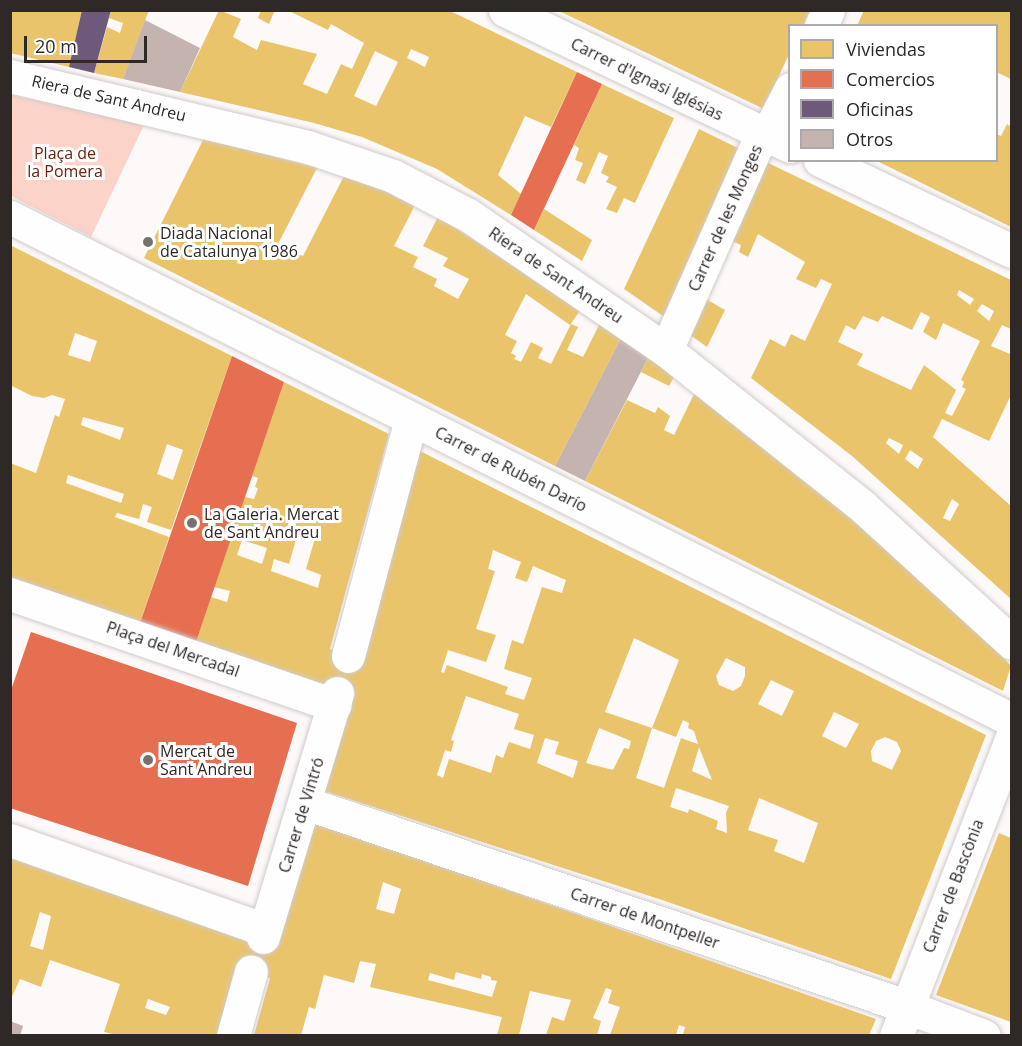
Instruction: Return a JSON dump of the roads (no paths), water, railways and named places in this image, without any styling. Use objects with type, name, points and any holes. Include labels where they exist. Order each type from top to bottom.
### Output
[{"type":"street","name":"Carrer d'Ignasi Iglésias","points":[[505,10],[776,140]]},
{"type":"street","points":[[821,24],[828,10]]},
{"type":"street","name":"Riera de Sant Andreu","points":[[10,76],[308,147],[393,176],[468,215],[666,350],[862,506],[1011,643]]},
{"type":"street","name":"Carrer de les Monges","points":[[666,350],[776,140],[774,121],[788,91]]},
{"type":"street","points":[[824,162],[1011,251]]},
{"type":"street","name":"Carrer de Rubén Darío","points":[[10,217],[1011,720]]},
{"type":"street","points":[[348,656],[411,419]]},
{"type":"street","name":"Plaça del Mercadal","points":[[10,594],[336,699]]},
{"type":"street","name":"Carrer de Vintró","points":[[10,840],[264,934],[336,699]]},
{"type":"street","name":"Carrer de Bascònia","points":[[901,1021],[1011,737]]},
{"type":"street","name":"Carrer de Montpeller","points":[[305,803],[901,1021],[984,1035]]},
{"type":"street","points":[[232,1035],[251,971]]},
{"type":"place","name":"Diada Nacional de Catalunya 1986","points":[[148,242]]},
{"type":"place","name":"La Galeria. Mercat de Sant Andreu","points":[[192,523]]},
{"type":"place","name":"Mercat de Sant Andreu","points":[[148,760]]},
{"type":"park label","name":"Plaça de la Pomera","points":[[65,162]]}]
